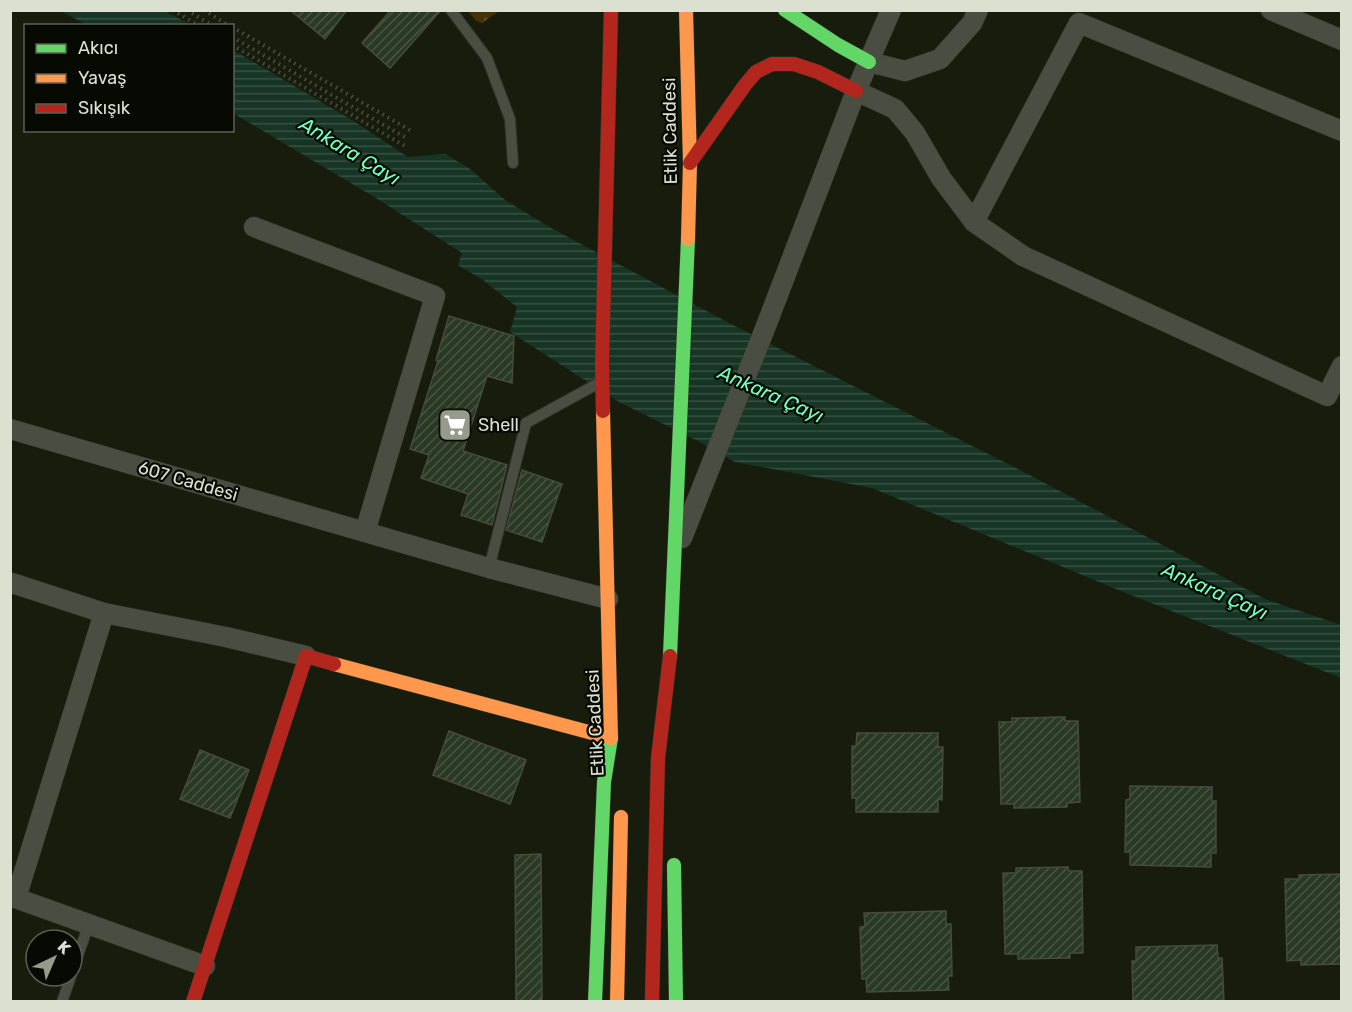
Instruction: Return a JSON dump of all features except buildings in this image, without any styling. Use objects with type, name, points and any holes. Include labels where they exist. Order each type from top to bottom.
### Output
[{"type":"main road","name":"Etlik Caddesi","points":[[611,10],[603,381],[611,738],[617,783]]},
{"type":"main road","name":"Etlik Caddesi","points":[[674,559],[690,163],[686,10]]},
{"type":"main road","points":[[785,10],[838,45],[869,62]]},
{"type":"main road","points":[[690,163],[745,85],[756,72],[772,64],[794,64],[818,72],[856,91]]},
{"type":"main road","points":[[672,749],[670,656],[674,559]]},
{"type":"main road","points":[[193,1002],[306,656],[611,738],[604,782],[595,1002]]},
{"type":"main road","points":[[652,1002],[658,758],[670,656]]},
{"type":"main road","points":[[617,1002],[621,825],[619,804]]},
{"type":"main road","points":[[674,854],[675,1002]]},
{"type":"street","points":[[674,559],[856,91],[891,10]]},
{"type":"street","points":[[869,62],[905,71],[940,59],[972,23],[978,10]]},
{"type":"street","points":[[1271,10],[1341,40]]},
{"type":"street","points":[[974,222],[1079,23],[1341,131]]},
{"type":"street","points":[[856,91],[895,109],[915,133],[941,178],[974,222],[1023,256],[1334,400],[1341,366]]},
{"type":"street","points":[[254,227],[435,296],[365,532]]},
{"type":"street","name":"607 Caddesi","points":[[10,429],[489,568],[608,599]]},
{"type":"street","points":[[11,583],[104,613],[226,637],[306,656]]},
{"type":"street","points":[[104,613],[13,897],[205,966]]},
{"type":"lane","points":[[451,10],[487,58],[510,119],[513,163]]},
{"type":"lane","points":[[489,568],[526,423],[603,381]]},
{"type":"lane","points":[[84,938],[89,924]]},
{"type":"path","points":[[173,10],[196,24]]},
{"type":"path","points":[[187,10],[210,24]]},
{"type":"path","points":[[204,10],[228,24]]},
{"type":"path","points":[[234,28],[412,132]]},
{"type":"path","points":[[234,38],[408,139]]},
{"type":"path","points":[[234,46],[405,146]]},
{"type":"green space","points":[[468,11],[499,11],[482,23],[476,21]]},
{"type":"water","points":[[61,11],[165,11],[189,24],[85,24]]},
{"type":"water","name":"Ankara Çayı","points":[[234,51],[352,120],[408,157],[445,154],[469,168],[505,200],[551,228],[729,323],[1018,469],[1265,599],[1341,625],[1341,678],[1116,589],[872,488],[735,462],[619,402],[510,332],[517,307],[483,280],[458,265],[462,253],[376,198],[234,114]]},
{"type":"traffic: fast","points":[[785,10],[838,45],[869,62]]},
{"type":"traffic: fast","points":[[670,656],[688,239]]},
{"type":"traffic: fast","points":[[595,1002],[604,782],[611,738]]},
{"type":"traffic: fast","points":[[674,865],[676,1002]]},
{"type":"traffic: slow","points":[[686,10],[690,163],[688,239]]},
{"type":"traffic: slow","points":[[603,411],[611,738]]},
{"type":"traffic: slow","points":[[334,664],[611,738]]},
{"type":"traffic: slow","points":[[617,1002],[621,817]]},
{"type":"traffic: jam","points":[[603,411],[602,364],[611,10]]},
{"type":"traffic: jam","points":[[690,163],[745,85],[756,72],[772,64],[794,64],[818,72],[856,91]]},
{"type":"traffic: jam","points":[[193,1002],[306,656],[334,664]]},
{"type":"traffic: jam","points":[[652,1002],[658,758],[670,656]]},
{"type":"place","name":"Shell","points":[[455,425]]}]
